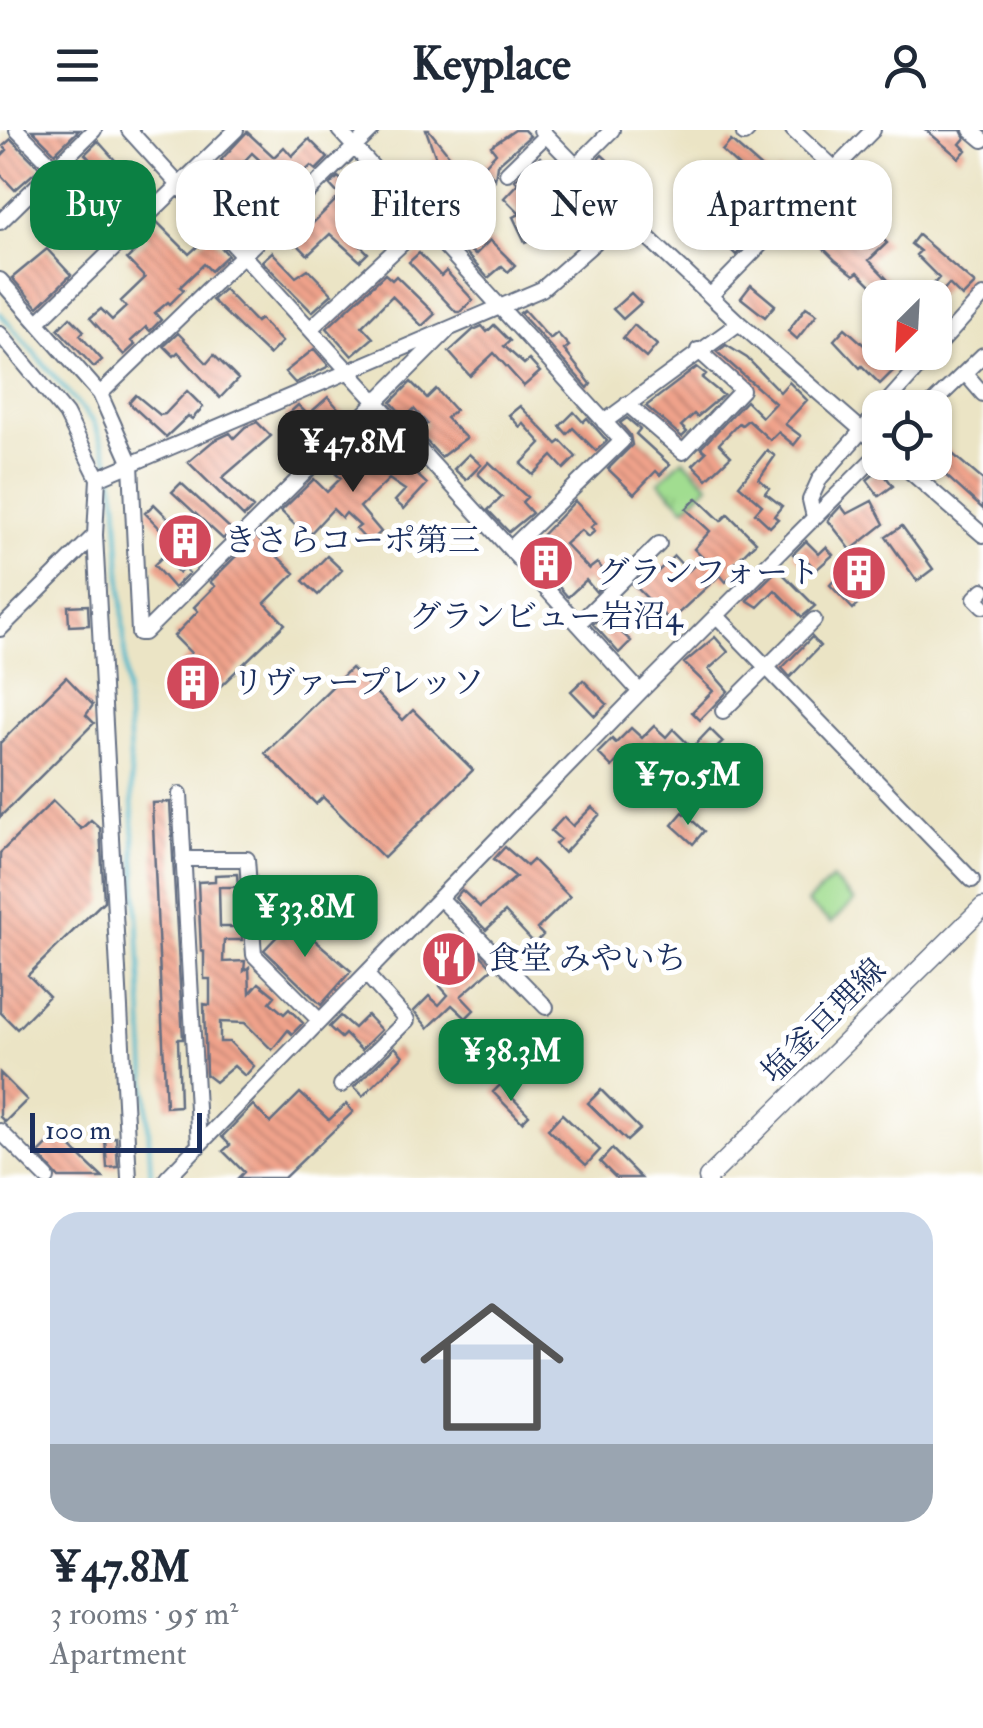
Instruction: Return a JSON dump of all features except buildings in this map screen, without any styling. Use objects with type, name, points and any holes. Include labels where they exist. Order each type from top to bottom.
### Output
[{"type":"main road","name":"塩釜亘理線","points":[[708,1178],[983,906]]},
{"type":"street","points":[[17,130],[47,160]]},
{"type":"street","points":[[128,130],[176,183]]},
{"type":"street","points":[[204,160],[236,130]]},
{"type":"street","points":[[339,130],[366,160]]},
{"type":"street","points":[[100,394],[372,130]]},
{"type":"street","points":[[582,160],[612,130]]},
{"type":"street","points":[[793,130],[825,160]]},
{"type":"street","points":[[844,160],[873,130]]},
{"type":"street","points":[[971,130],[983,140]]},
{"type":"street","points":[[63,160],[91,131]]},
{"type":"street","points":[[506,173],[544,132],[570,160]]},
{"type":"street","points":[[38,322],[176,187]]},
{"type":"street","points":[[0,222],[30,193]]},
{"type":"street","points":[[653,241],[862,430],[820,478],[810,500],[814,517]]},
{"type":"street","points":[[238,250],[640,692]]},
{"type":"street","points":[[310,330],[398,250]]},
{"type":"street","points":[[446,250],[622,441],[510,549]]},
{"type":"street","points":[[98,478],[542,288],[586,250]]},
{"type":"street","points":[[711,295],[755,250]]},
{"type":"street","points":[[0,280],[100,394],[127,465],[138,633],[144,633],[447,331]]},
{"type":"street","points":[[952,331],[983,296]]},
{"type":"street","points":[[604,422],[739,322]]},
{"type":"street","points":[[0,334],[66,414],[98,478],[95,535],[129,1178]]},
{"type":"street","points":[[627,404],[684,452],[742,390],[698,350]]},
{"type":"street","points":[[947,390],[983,355]]},
{"type":"street","points":[[898,390],[917,370]]},
{"type":"street","points":[[965,373],[983,394]]},
{"type":"street","points":[[167,1178],[862,468]]},
{"type":"street","points":[[919,480],[983,536]]},
{"type":"street","points":[[0,628],[95,535]]},
{"type":"street","points":[[578,624],[659,544]]},
{"type":"street","points":[[983,590],[975,598],[983,606]]},
{"type":"street","points":[[716,616],[972,880]]},
{"type":"street","points":[[723,711],[814,620]]},
{"type":"street","points":[[180,794],[199,1146]]},
{"type":"street","points":[[183,859],[247,859],[254,955],[320,1020]]},
{"type":"street","points":[[440,898],[546,1007]]},
{"type":"street","points":[[341,1085],[408,1020],[366,974]]},
{"type":"street","points":[[0,1131],[47,1178]]},
{"type":"green space","points":[[683,459],[709,485],[685,508],[659,482]]},
{"type":"green space","points":[[832,879],[854,901],[831,923],[807,903]]},
{"type":"waterway","points":[[0,313],[94,423],[110,463],[117,501],[151,1178]]},
{"type":"place","name":"きさらコーポ第三","points":[[185,541]]},
{"type":"place","name":"グランビュー岩沼4","points":[[546,563]]},
{"type":"place","name":"グランフォート","points":[[859,573]]},
{"type":"place","name":"リヴァープレッソ","points":[[193,683]]},
{"type":"place","name":"食堂 みやいち","points":[[449,959]]}]
